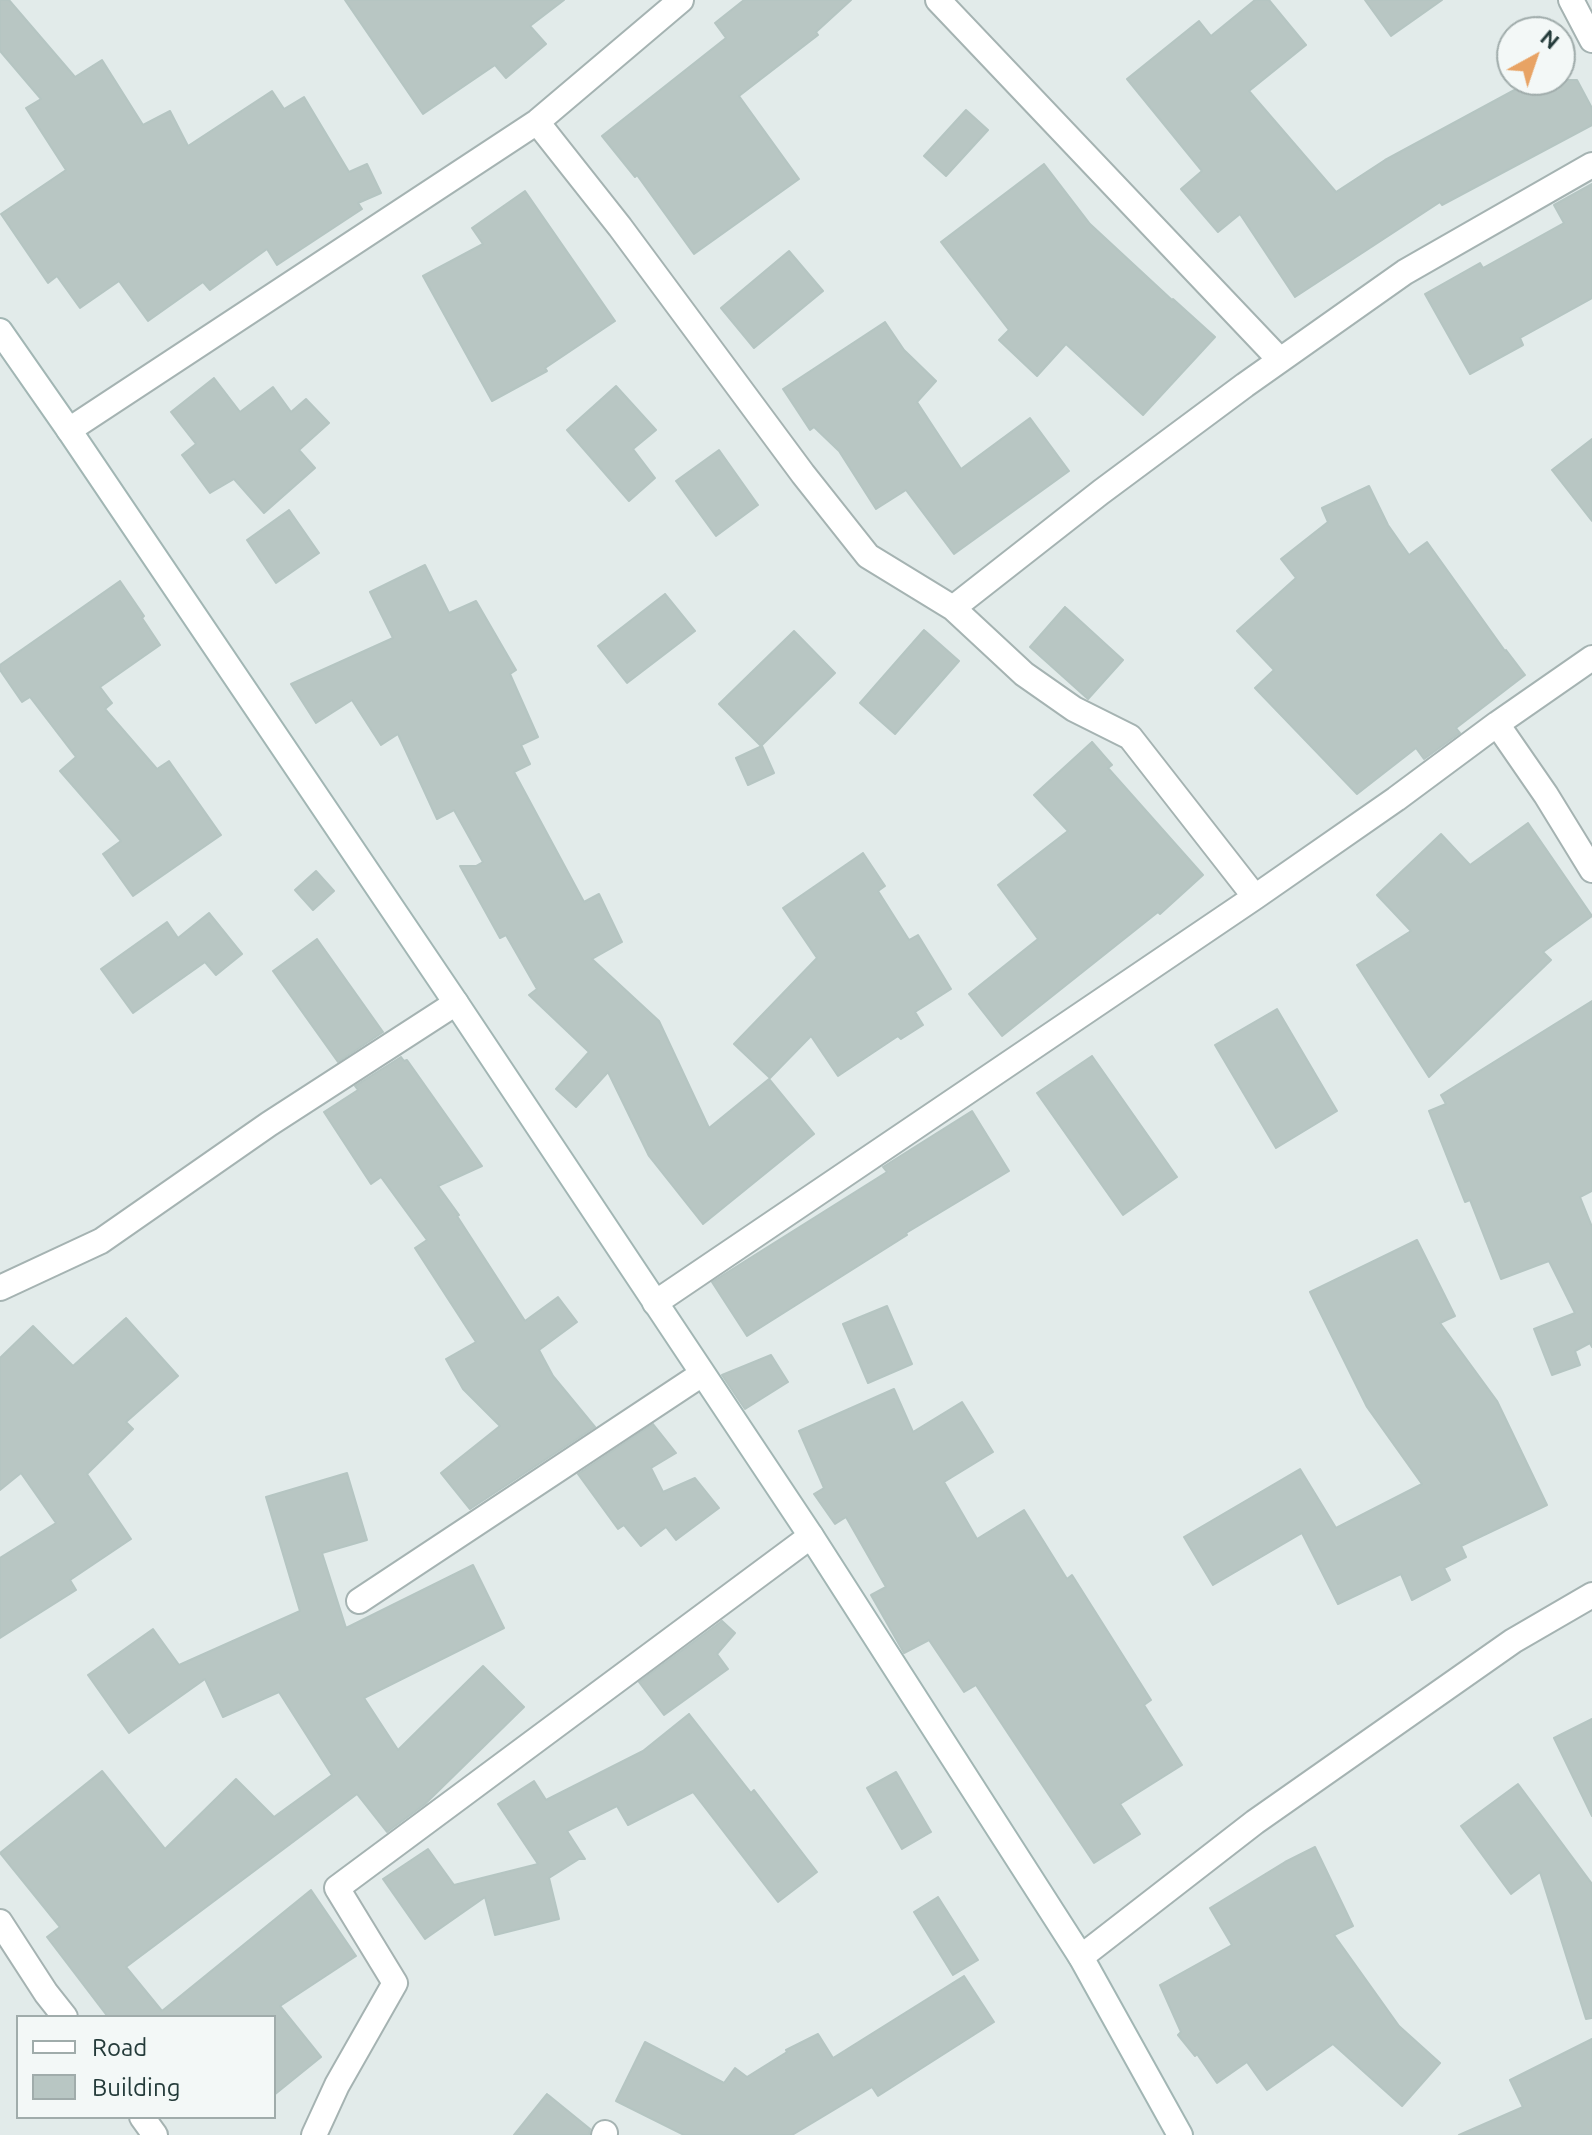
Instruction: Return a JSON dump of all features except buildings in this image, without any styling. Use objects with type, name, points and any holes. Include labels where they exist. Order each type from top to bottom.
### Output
[{"type":"street","points":[[69,430],[537,122],[681,0]]},
{"type":"street","points":[[938,0],[1280,360]]},
{"type":"street","points":[[1571,0],[1592,40]]},
{"type":"street","points":[[537,122],[868,556],[953,608],[1024,674],[1074,709],[1130,737],[1255,897]]},
{"type":"street","points":[[953,608],[1101,492],[1405,272],[1592,165]]},
{"type":"street","points":[[0,331],[456,1003],[811,1536],[1081,1957],[1180,2135]]},
{"type":"street","points":[[655,1303],[1255,897],[1592,658]]},
{"type":"street","points":[[1497,724],[1592,870]]},
{"type":"street","points":[[0,1288],[101,1241],[269,1124],[456,1003]]},
{"type":"street","points":[[359,1601],[702,1374]]},
{"type":"street","points":[[314,2135],[337,2085],[395,1983],[337,1888],[811,1536]]},
{"type":"street","points":[[1081,1957],[1255,1822],[1513,1641],[1592,1595]]},
{"type":"street","points":[[0,1922],[63,2015]]}]
